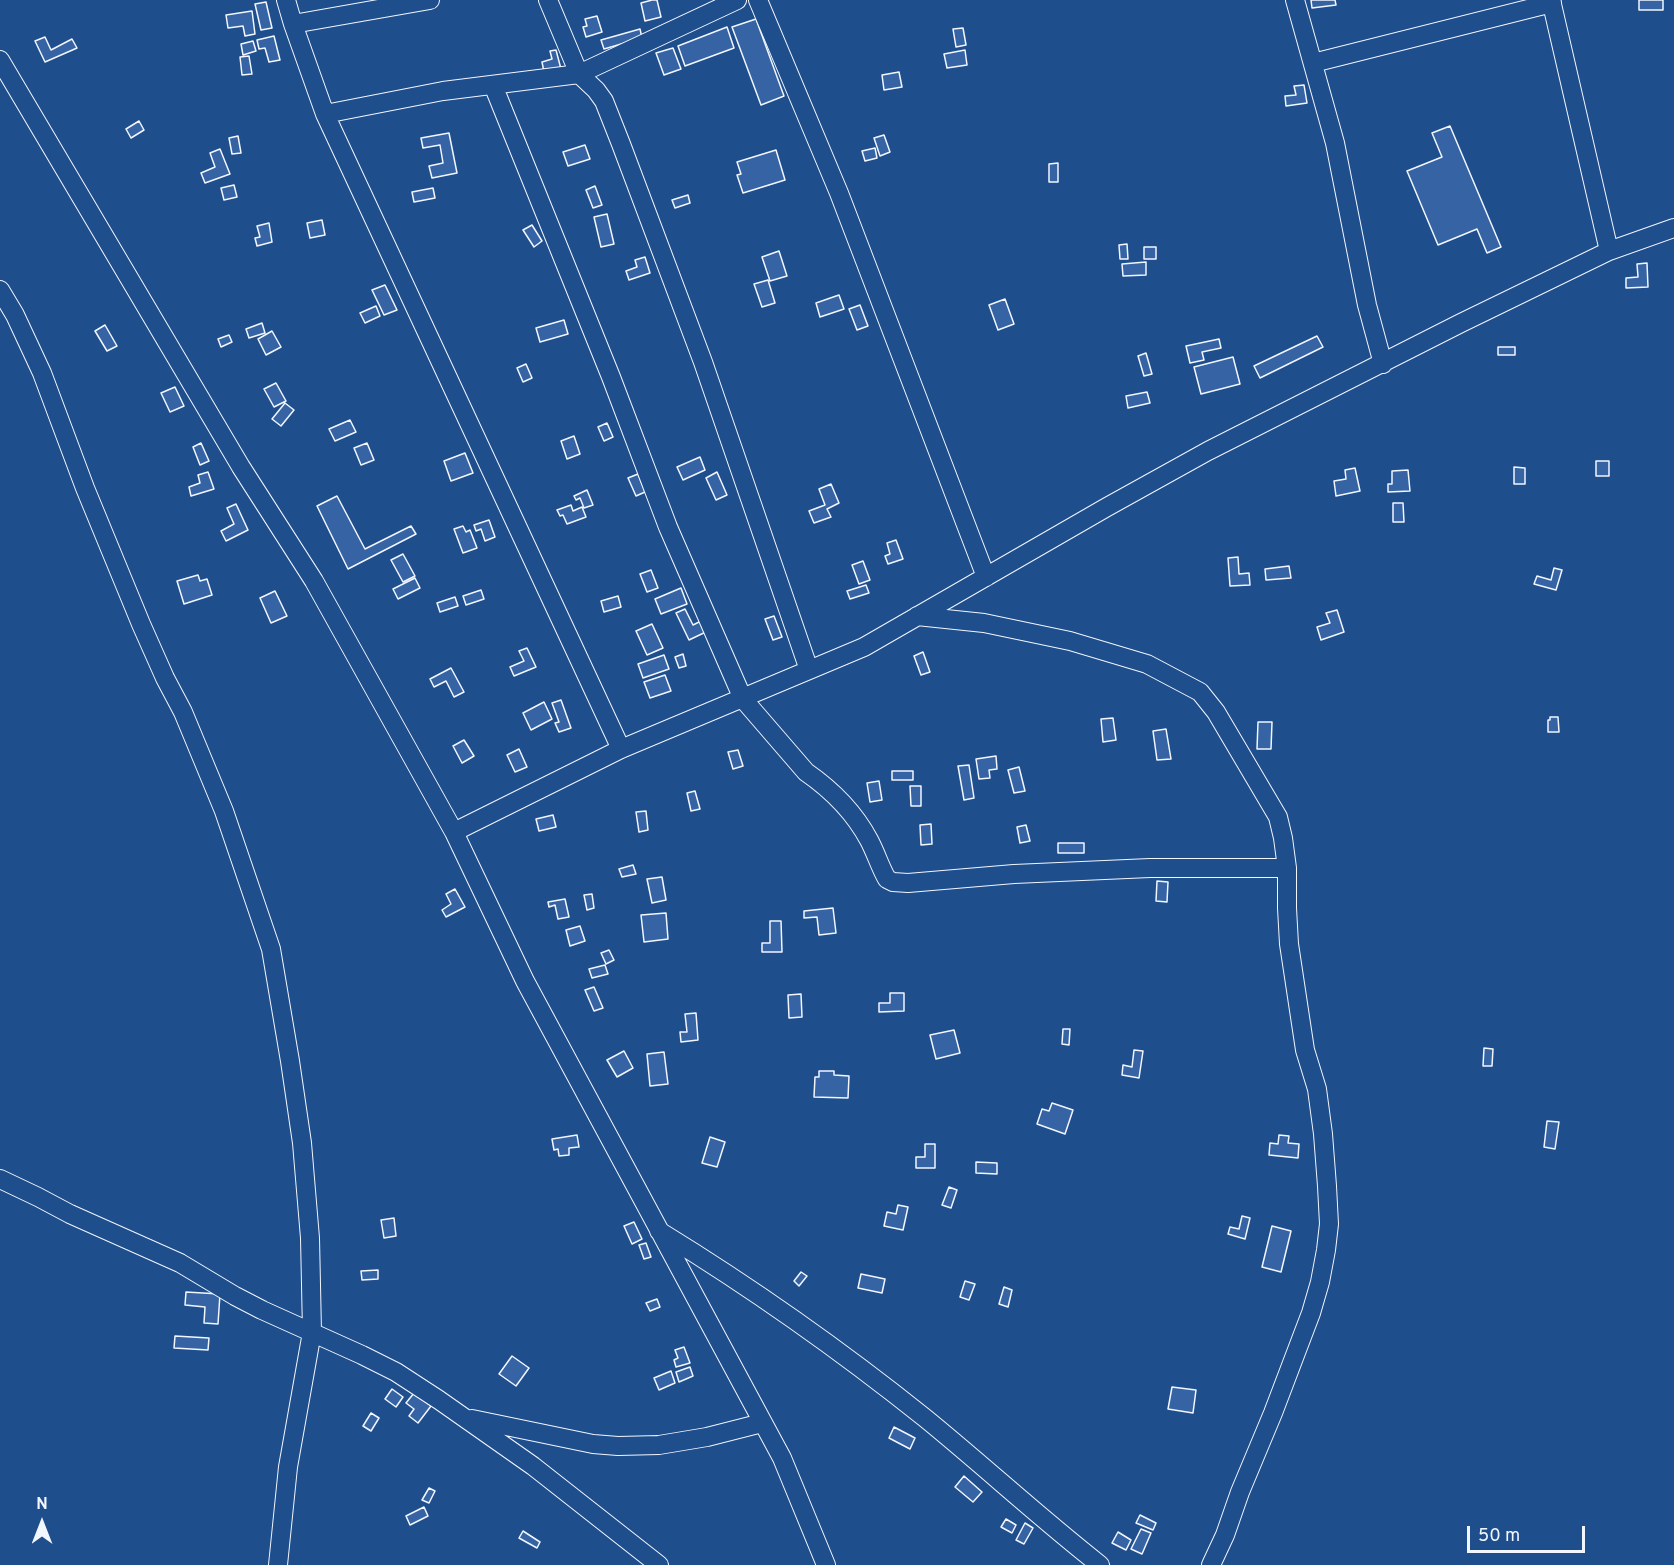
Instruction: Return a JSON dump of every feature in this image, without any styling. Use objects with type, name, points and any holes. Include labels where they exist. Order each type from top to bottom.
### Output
[{"type":"street","points":[[286,0],[325,114],[621,749]]},
{"type":"street","points":[[293,24],[430,0]]},
{"type":"street","points":[[548,0],[579,74],[604,101],[703,362],[809,670]]},
{"type":"street","points":[[325,114],[443,91],[579,74],[736,0]]},
{"type":"street","points":[[758,0],[839,193],[986,576]]},
{"type":"street","points":[[1295,0],[1335,143],[1367,305],[1383,364]]},
{"type":"street","points":[[1313,63],[1552,2],[1609,251]]},
{"type":"street","points":[[0,60],[241,467],[314,582],[454,832],[525,981],[782,1458],[826,1565]]},
{"type":"street","points":[[493,85],[611,377],[668,527],[743,699],[806,772],[840,800],[854,817],[869,841],[887,879],[893,882],[919,882],[1014,874],[1150,868],[1287,868]]},
{"type":"street","points":[[454,832],[621,749],[864,647],[1107,507],[1208,452],[1469,319],[1609,251],[1674,228]]},
{"type":"street","points":[[0,290],[15,315],[42,373],[85,488],[136,613],[183,712],[224,811],[271,950],[302,1143],[310,1238],[312,1332],[288,1467],[278,1565]]},
{"type":"street","points":[[917,616],[984,623],[1070,641],[1147,664],[1200,692],[1216,712],[1278,817],[1287,868],[1289,945],[1305,1050],[1317,1089],[1323,1134],[1329,1224],[1320,1282],[1311,1313],[1225,1535],[1211,1565]]},
{"type":"street","points":[[0,1179],[70,1214],[180,1263],[262,1310],[396,1372],[533,1466],[659,1565]]},
{"type":"street","points":[[658,1231],[716,1266],[831,1346],[925,1419],[1057,1532],[1100,1565]]},
{"type":"street","points":[[464,1417],[593,1444],[618,1446],[658,1445],[707,1437],[762,1423]]},
{"type":"building","points":[[657,0],[661,17],[645,21],[641,3]]},
{"type":"building","points":[[1311,0],[1335,0],[1336,5],[1312,8]]},
{"type":"building","points":[[1639,0],[1663,0],[1663,10],[1639,10]]},
{"type":"building","points":[[266,2],[272,28],[261,30],[255,4]]},
{"type":"building","points":[[252,11],[255,34],[245,36],[243,26],[228,28],[226,15]]},
{"type":"building","points":[[597,16],[602,32],[586,37],[583,27],[587,26],[585,19]]},
{"type":"building","points":[[756,19],[784,96],[761,105],[732,27]]},
{"type":"building","points":[[727,27],[734,48],[685,66],[678,46]]},
{"type":"building","points":[[963,28],[966,45],[956,47],[953,29]]},
{"type":"building","points":[[640,29],[642,38],[604,49],[601,40]]},
{"type":"building","points":[[274,36],[280,60],[269,62],[265,48],[259,49],[257,40]]},
{"type":"building","points":[[45,37],[51,50],[72,39],[77,48],[45,62],[35,41]]},
{"type":"building","points":[[253,41],[256,51],[243,55],[241,44]]},
{"type":"building","points":[[673,48],[681,69],[664,75],[656,53]]},
{"type":"building","points":[[556,50],[561,69],[544,72],[542,62],[552,59],[550,51]]},
{"type":"building","points":[[965,50],[967,65],[947,68],[944,54]]},
{"type":"building","points":[[249,56],[252,74],[242,75],[240,57]]},
{"type":"building","points":[[899,72],[902,87],[884,90],[882,75]]},
{"type":"building","points":[[1304,85],[1307,103],[1286,106],[1285,96],[1296,95],[1294,86]]},
{"type":"building","points":[[139,121],[144,130],[131,138],[126,129]]},
{"type":"building","points":[[1450,126],[1501,247],[1487,253],[1477,229],[1438,245],[1407,171],[1442,157],[1432,133]]},
{"type":"building","points":[[449,133],[457,173],[432,178],[429,166],[443,163],[440,145],[423,148],[421,138]]},
{"type":"building","points":[[884,135],[890,152],[880,156],[874,138]]},
{"type":"building","points":[[238,136],[241,153],[232,154],[229,138]]},
{"type":"building","points":[[585,145],[590,159],[568,166],[563,152]]},
{"type":"building","points":[[875,148],[877,158],[865,161],[862,151]]},
{"type":"building","points":[[220,149],[230,174],[205,183],[201,173],[215,167],[210,153]]},
{"type":"building","points":[[776,150],[785,180],[743,193],[737,175],[741,174],[737,162]]},
{"type":"building","points":[[1058,163],[1058,182],[1049,182],[1049,164]]},
{"type":"building","points":[[234,185],[237,197],[224,200],[221,188]]},
{"type":"building","points":[[595,186],[602,205],[593,208],[586,190]]},
{"type":"building","points":[[433,188],[435,198],[414,202],[412,192]]},
{"type":"building","points":[[688,195],[690,203],[675,208],[672,200]]},
{"type":"building","points":[[607,214],[614,244],[601,247],[594,217]]},
{"type":"building","points":[[322,220],[325,235],[310,238],[307,223]]},
{"type":"building","points":[[269,223],[272,242],[257,246],[255,238],[260,237],[257,226]]},
{"type":"building","points":[[532,225],[542,241],[534,247],[523,230]]},
{"type":"building","points":[[1127,244],[1128,259],[1120,259],[1119,245]]},
{"type":"building","points":[[1144,247],[1156,247],[1156,259],[1144,259]]},
{"type":"building","points":[[779,251],[787,276],[770,281],[762,257]]},
{"type":"building","points":[[645,257],[650,273],[629,280],[626,271],[637,267],[635,260]]},
{"type":"building","points":[[1146,262],[1146,275],[1123,276],[1122,264]]},
{"type":"building","points":[[1647,263],[1648,287],[1626,288],[1626,278],[1638,277],[1637,264]]},
{"type":"building","points":[[768,280],[775,303],[762,307],[754,284]]},
{"type":"building","points":[[385,285],[397,310],[384,315],[372,290]]},
{"type":"building","points":[[839,295],[844,309],[820,317],[816,303]]},
{"type":"building","points":[[1005,299],[1014,324],[998,330],[989,305]]},
{"type":"building","points":[[860,305],[868,326],[857,330],[849,309]]},
{"type":"building","points":[[376,306],[380,316],[365,323],[360,313]]},
{"type":"building","points":[[564,320],[568,334],[540,342],[536,328]]},
{"type":"building","points":[[262,323],[265,333],[249,338],[246,329]]},
{"type":"building","points":[[105,325],[117,346],[107,351],[95,331]]},
{"type":"building","points":[[272,331],[281,347],[266,355],[258,339]]},
{"type":"building","points":[[229,335],[232,342],[221,347],[218,339]]},
{"type":"building","points":[[1317,336],[1323,347],[1260,378],[1254,366]]},
{"type":"building","points":[[1219,339],[1221,348],[1202,352],[1204,360],[1190,363],[1186,346]]},
{"type":"building","points":[[1498,347],[1515,347],[1515,355],[1498,355]]},
{"type":"building","points":[[1146,353],[1152,374],[1144,376],[1138,356]]},
{"type":"building","points":[[1233,357],[1240,384],[1201,394],[1194,367]]},
{"type":"building","points":[[526,364],[532,378],[523,382],[517,368]]},
{"type":"building","points":[[276,383],[286,401],[274,407],[264,389]]},
{"type":"building","points":[[175,387],[184,406],[170,412],[161,393]]},
{"type":"building","points":[[1147,392],[1150,403],[1128,408],[1126,396]]},
{"type":"building","points":[[285,403],[294,410],[281,426],[272,419]]},
{"type":"building","points":[[350,420],[356,432],[335,441],[329,429]]},
{"type":"building","points":[[607,423],[613,437],[604,441],[598,427]]},
{"type":"building","points":[[574,436],[580,454],[567,459],[561,441]]},
{"type":"building","points":[[201,443],[209,461],[200,465],[193,447]]},
{"type":"building","points":[[367,443],[374,460],[361,465],[354,448]]},
{"type":"building","points":[[465,453],[473,473],[451,481],[444,461]]},
{"type":"building","points":[[700,457],[705,470],[683,480],[677,467]]},
{"type":"building","points":[[1596,461],[1609,461],[1609,476],[1596,476]]},
{"type":"building","points":[[1514,467],[1525,468],[1525,484],[1514,484]]},
{"type":"building","points":[[1355,468],[1360,491],[1336,496],[1334,481],[1346,479],[1345,470]]},
{"type":"building","points":[[1408,470],[1410,491],[1388,492],[1388,484],[1392,484],[1392,471]]},
{"type":"building","points":[[208,472],[214,489],[191,496],[189,487],[200,483],[198,475]]},
{"type":"building","points":[[717,472],[727,495],[716,500],[706,478]]},
{"type":"building","points":[[638,474],[645,492],[636,496],[628,478]]},
{"type":"building","points":[[831,484],[839,503],[827,509],[831,517],[814,523],[809,511],[825,505],[819,489]]},
{"type":"building","points":[[587,490],[593,505],[584,508],[580,498],[576,500],[574,496]]},
{"type":"building","points":[[337,496],[365,549],[411,526],[416,534],[348,569],[317,506]]},
{"type":"building","points":[[1393,503],[1403,503],[1404,522],[1393,522]]},
{"type":"building","points":[[236,504],[248,530],[226,541],[221,531],[234,524],[227,508]]},
{"type":"building","points":[[571,505],[573,511],[582,507],[586,517],[567,524],[563,515],[560,516],[557,510]]},
{"type":"building","points":[[489,520],[495,537],[485,541],[481,529],[476,531],[474,525]]},
{"type":"building","points":[[463,526],[466,532],[470,530],[477,548],[463,553],[454,529]]},
{"type":"building","points":[[896,540],[903,559],[888,564],[885,556],[890,554],[887,543]]},
{"type":"building","points":[[403,554],[415,576],[403,582],[391,560]]},
{"type":"building","points":[[1238,557],[1239,574],[1249,573],[1250,585],[1230,586],[1228,558]]},
{"type":"building","points":[[863,561],[870,580],[859,584],[852,565]]},
{"type":"building","points":[[1289,566],[1291,578],[1266,580],[1265,569]]},
{"type":"building","points":[[1554,568],[1562,570],[1556,590],[1534,584],[1537,576],[1551,580]]},
{"type":"building","points":[[651,570],[658,588],[647,592],[640,574]]},
{"type":"building","points":[[198,575],[200,581],[207,579],[212,595],[184,604],[177,581]]},
{"type":"building","points":[[415,578],[420,588],[398,599],[393,589]]},
{"type":"building","points":[[866,585],[869,593],[850,599],[847,591]]},
{"type":"building","points":[[681,588],[687,604],[661,614],[655,599]]},
{"type":"building","points":[[481,590],[484,599],[466,605],[463,596]]},
{"type":"building","points":[[275,591],[287,616],[271,623],[260,598]]},
{"type":"building","points":[[618,596],[621,607],[604,612],[601,601]]},
{"type":"building","points":[[455,597],[458,606],[440,612],[437,603]]},
{"type":"building","points":[[685,609],[693,625],[705,619],[710,630],[689,640],[676,613]]},
{"type":"building","points":[[1337,610],[1344,632],[1321,640],[1317,627],[1330,623],[1326,613]]},
{"type":"building","points":[[774,616],[782,637],[773,640],[765,619]]},
{"type":"building","points":[[652,624],[663,648],[647,655],[636,631]]},
{"type":"building","points":[[527,648],[536,667],[514,676],[510,667],[524,661],[519,651]]},
{"type":"building","points":[[923,652],[930,672],[921,675],[914,656]]},
{"type":"building","points":[[683,654],[686,666],[679,668],[675,657]]},
{"type":"building","points":[[664,655],[669,669],[643,678],[638,664]]},
{"type":"building","points":[[451,668],[464,692],[454,697],[446,681],[434,687],[430,679]]},
{"type":"building","points":[[665,675],[671,691],[650,698],[644,682]]},
{"type":"building","points":[[561,700],[571,728],[559,732],[555,723],[559,722],[552,703]]},
{"type":"building","points":[[544,702],[552,719],[531,730],[523,713]]},
{"type":"building","points":[[1550,717],[1558,717],[1559,732],[1548,732]]},
{"type":"building","points":[[1113,718],[1116,740],[1103,742],[1101,719]]},
{"type":"building","points":[[1258,722],[1272,722],[1271,749],[1257,749]]},
{"type":"building","points":[[1166,729],[1171,759],[1157,760],[1153,731]]},
{"type":"building","points":[[464,740],[474,756],[462,763],[453,746]]},
{"type":"building","points":[[519,749],[527,767],[515,772],[507,755]]},
{"type":"building","points":[[738,750],[743,766],[733,769],[728,752]]},
{"type":"building","points":[[996,756],[997,769],[989,770],[990,778],[979,779],[976,759]]},
{"type":"building","points":[[969,765],[974,798],[964,800],[958,766]]},
{"type":"building","points":[[1019,767],[1025,791],[1014,793],[1008,770]]},
{"type":"building","points":[[892,771],[913,771],[913,780],[892,780]]},
{"type":"building","points":[[879,781],[882,800],[870,802],[867,783]]},
{"type":"building","points":[[910,786],[921,786],[921,806],[911,806]]},
{"type":"building","points":[[695,791],[700,809],[691,811],[687,793]]},
{"type":"building","points":[[646,811],[648,830],[639,832],[636,812]]},
{"type":"building","points":[[553,815],[556,827],[539,831],[536,819]]},
{"type":"building","points":[[931,824],[932,844],[921,845],[920,825]]},
{"type":"building","points":[[1026,825],[1030,841],[1020,843],[1017,827]]},
{"type":"building","points":[[1058,843],[1084,843],[1084,853],[1058,853]]},
{"type":"building","points":[[633,865],[636,874],[622,877],[619,869]]},
{"type":"building","points":[[662,877],[666,900],[652,903],[647,879]]},
{"type":"building","points":[[1157,881],[1168,882],[1167,902],[1156,901]]},
{"type":"building","points":[[455,889],[465,907],[446,917],[442,910],[451,904],[446,894]]},
{"type":"building","points":[[592,894],[594,908],[587,910],[584,895]]},
{"type":"building","points":[[565,899],[569,917],[558,919],[555,905],[549,907],[548,902]]},
{"type":"building","points":[[833,908],[836,933],[819,935],[817,917],[804,918],[804,911]]},
{"type":"building","points":[[666,913],[668,939],[644,942],[641,915]]},
{"type":"building","points":[[770,921],[781,921],[782,952],[762,952],[762,943],[770,943]]},
{"type":"building","points":[[580,926],[585,941],[570,946],[566,930]]},
{"type":"building","points":[[609,950],[614,960],[606,964],[601,953]]},
{"type":"building","points":[[605,965],[608,974],[592,978],[589,969]]},
{"type":"building","points":[[594,987],[603,1008],[594,1011],[585,990]]},
{"type":"building","points":[[890,993],[904,993],[904,1011],[879,1012],[879,1003],[890,1003]]},
{"type":"building","points":[[801,994],[802,1017],[789,1018],[788,995]]},
{"type":"building","points":[[696,1013],[698,1040],[681,1042],[680,1032],[687,1032],[685,1014]]},
{"type":"building","points":[[1063,1029],[1070,1029],[1069,1045],[1062,1044]]},
{"type":"building","points":[[954,1030],[960,1053],[936,1059],[930,1035]]},
{"type":"building","points":[[1484,1048],[1493,1049],[1492,1066],[1483,1066]]},
{"type":"building","points":[[1134,1050],[1143,1051],[1139,1078],[1122,1075],[1123,1065],[1132,1067]]},
{"type":"building","points":[[624,1051],[633,1068],[617,1077],[607,1060]]},
{"type":"building","points":[[664,1052],[668,1084],[650,1086],[647,1054]]},
{"type":"building","points":[[819,1071],[834,1071],[834,1075],[849,1076],[848,1098],[814,1097],[815,1077],[819,1077]]},
{"type":"building","points":[[1052,1103],[1073,1110],[1065,1134],[1037,1124],[1042,1109],[1049,1111]]},
{"type":"building","points":[[1547,1121],[1559,1122],[1555,1149],[1544,1147]]},
{"type":"building","points":[[577,1135],[579,1147],[569,1148],[569,1155],[559,1156],[558,1149],[554,1150],[552,1139]]},
{"type":"building","points":[[1279,1135],[1289,1136],[1288,1143],[1299,1144],[1298,1158],[1269,1155],[1270,1143],[1278,1144]]},
{"type":"building","points":[[710,1137],[725,1142],[717,1167],[702,1163]]},
{"type":"building","points":[[925,1144],[935,1144],[935,1168],[916,1168],[916,1157],[925,1157]]},
{"type":"building","points":[[976,1162],[997,1163],[997,1174],[976,1173]]},
{"type":"building","points":[[949,1187],[957,1190],[951,1208],[942,1205]]},
{"type":"building","points":[[898,1205],[908,1207],[903,1230],[884,1226],[887,1212],[896,1214]]},
{"type":"building","points":[[1242,1216],[1250,1218],[1245,1239],[1228,1234],[1230,1227],[1239,1229]]},
{"type":"building","points":[[394,1218],[396,1236],[384,1238],[381,1220]]},
{"type":"building","points":[[634,1222],[642,1239],[632,1244],[624,1226]]},
{"type":"building","points":[[1272,1226],[1291,1231],[1281,1272],[1262,1267]]},
{"type":"building","points":[[646,1243],[651,1257],[644,1259],[639,1245]]},
{"type":"building","points":[[378,1270],[378,1279],[362,1280],[361,1271]]},
{"type":"building","points":[[801,1272],[807,1276],[799,1286],[794,1281]]},
{"type":"building","points":[[861,1274],[885,1279],[882,1293],[858,1288]]},
{"type":"building","points":[[965,1281],[975,1284],[969,1300],[960,1297]]},
{"type":"building","points":[[1004,1287],[1012,1290],[1008,1307],[999,1304]]},
{"type":"building","points":[[186,1292],[220,1294],[218,1324],[204,1323],[205,1307],[185,1305]]},
{"type":"building","points":[[657,1299],[660,1307],[650,1311],[646,1303]]},
{"type":"building","points":[[175,1336],[209,1338],[208,1350],[174,1348]]},
{"type":"building","points":[[684,1347],[690,1363],[676,1367],[674,1360],[678,1358],[675,1350]]},
{"type":"building","points":[[512,1356],[529,1368],[516,1386],[499,1374]]},
{"type":"building","points":[[690,1367],[693,1376],[679,1382],[676,1372]]},
{"type":"building","points":[[671,1371],[675,1383],[659,1390],[654,1378]]},
{"type":"building","points":[[1172,1387],[1196,1390],[1193,1413],[1168,1409]]},
{"type":"building","points":[[392,1389],[403,1397],[396,1407],[385,1399]]},
{"type":"building","points":[[414,1393],[431,1406],[418,1423],[409,1416],[414,1409],[406,1403]]},
{"type":"building","points":[[371,1413],[379,1418],[371,1431],[363,1426]]},
{"type":"building","points":[[894,1427],[915,1438],[910,1449],[889,1438]]},
{"type":"building","points":[[964,1476],[982,1492],[973,1502],[955,1487]]},
{"type":"building","points":[[429,1488],[435,1491],[429,1503],[422,1500]]},
{"type":"building","points":[[424,1507],[428,1516],[410,1525],[406,1516]]},
{"type":"building","points":[[1140,1515],[1156,1523],[1153,1530],[1136,1523]]},
{"type":"building","points":[[1006,1519],[1016,1525],[1012,1533],[1001,1527]]},
{"type":"building","points":[[1025,1523],[1033,1528],[1024,1544],[1016,1540]]},
{"type":"building","points":[[1141,1529],[1151,1533],[1142,1554],[1131,1549]]},
{"type":"building","points":[[523,1531],[540,1542],[537,1548],[519,1538]]},
{"type":"building","points":[[1118,1532],[1131,1540],[1126,1550],[1112,1543]]}]
